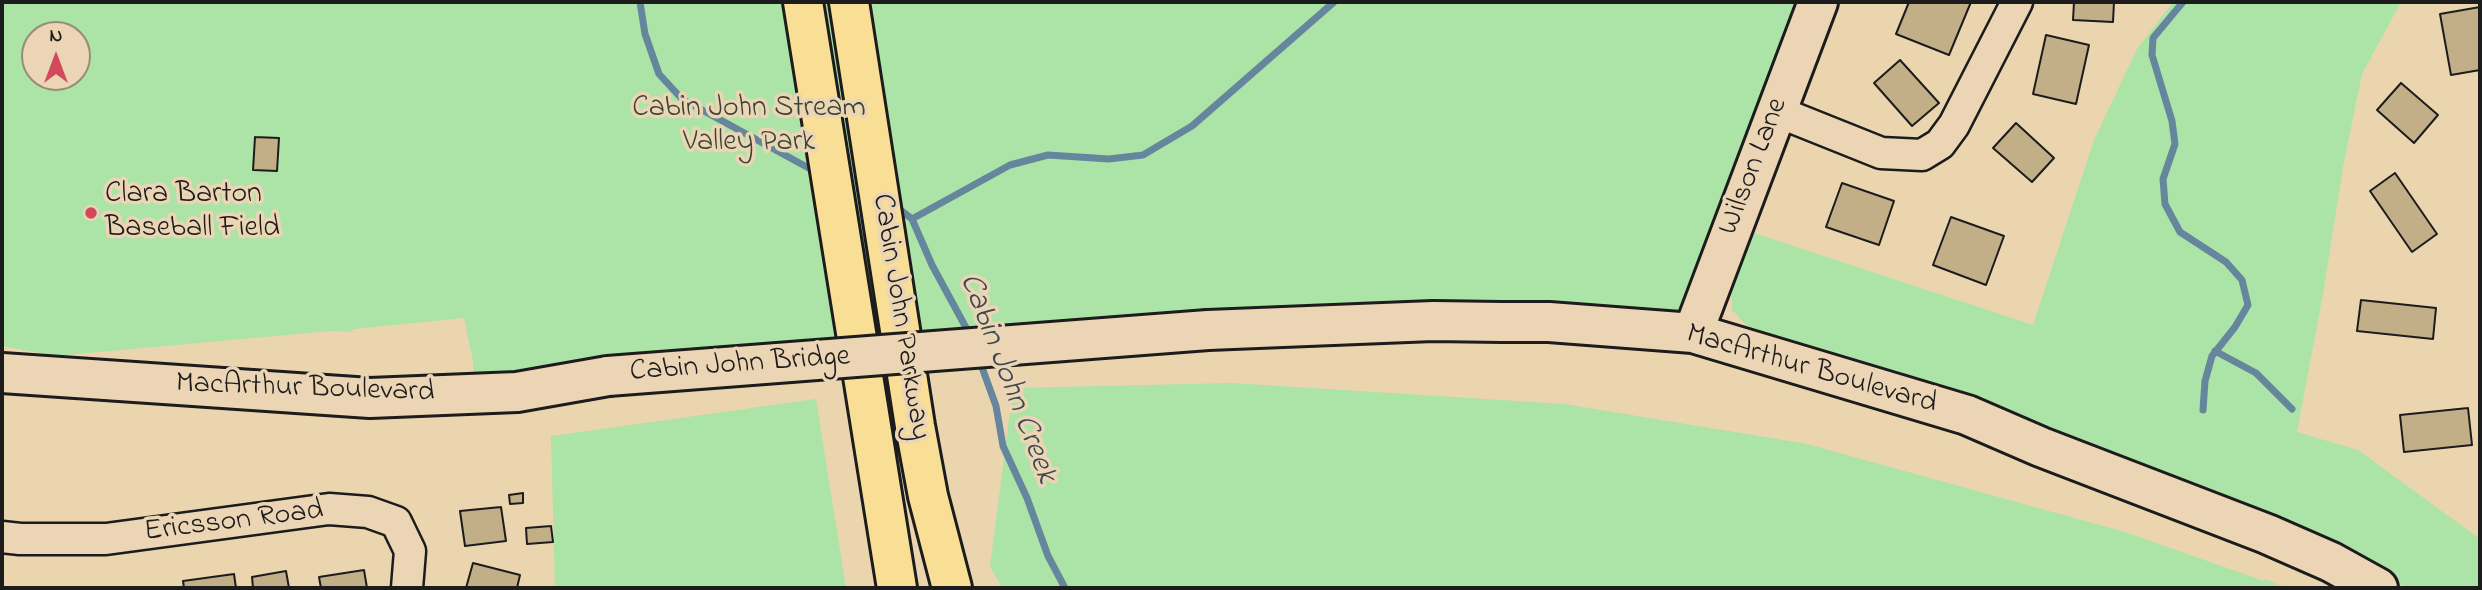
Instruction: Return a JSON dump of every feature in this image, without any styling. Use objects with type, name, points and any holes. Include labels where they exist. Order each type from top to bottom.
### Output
[{"type":"highway","name":"Cabin John Parkway","points":[[803,2],[897,588]]},
{"type":"highway","name":"Cabin John Parkway","points":[[849,2],[915,426],[928,496],[952,588]]},
{"type":"main road","name":"Wilson Lane","points":[[1693,333],[1818,2]]},
{"type":"main road","name":"MacArthur Boulevard","points":[[1208,330],[1433,321],[1549,322],[1693,333],[1968,415],[2041,447],[2267,534],[2330,562],[2378,588]]},
{"type":"main road","name":"Cabin John Bridge","points":[[608,376],[1208,330]]},
{"type":"main road","name":"MacArthur Boulevard","points":[[2,373],[370,398],[517,393],[608,376]]},
{"type":"street","points":[[1776,111],[1881,153],[1922,155],[1940,144],[1954,125],[2017,2]]},
{"type":"street","name":"Ericsson Road","points":[[2,537],[20,540],[106,540],[329,509],[368,512],[396,522],[410,551],[407,588]]},
{"type":"green space","name":"Cabin John Stream Valley Park","points":[[2,2],[1818,2],[1693,333],[1549,322],[473,396],[473,361],[464,318],[354,329],[349,332],[331,331],[55,356],[2,346]]},
{"type":"green space","points":[[2173,2],[2401,2],[2362,74],[2297,432],[2358,450],[2480,539],[2480,588],[2407,588],[2382,574],[1773,341],[1747,326],[1732,310],[1731,279],[1748,231],[2033,325],[2094,140],[2137,49]]},
{"type":"green space","points":[[1231,383],[1565,404],[1807,444],[2125,532],[2286,588],[1002,588],[990,566],[1013,388]]},
{"type":"green space","points":[[816,399],[846,588],[555,588],[551,436]]},
{"type":"building","points":[[1909,2],[1971,2],[1949,55],[1896,34]]},
{"type":"building","points":[[2074,2],[2114,2],[2113,22],[2073,20]]},
{"type":"building","points":[[2480,7],[2480,70],[2451,75],[2440,14]]},
{"type":"building","points":[[2046,35],[2089,45],[2076,104],[2033,94]]},
{"type":"building","points":[[1900,60],[1939,103],[1912,126],[1874,83]]},
{"type":"building","points":[[2401,83],[2438,115],[2414,143],[2377,110]]},
{"type":"building","points":[[2016,123],[2054,158],[2032,182],[1993,148]]},
{"type":"building","points":[[255,137],[279,138],[277,171],[253,170]]},
{"type":"building","points":[[2395,173],[2437,234],[2412,252],[2370,191]]},
{"type":"building","points":[[1842,183],[1894,201],[1879,245],[1826,227]]},
{"type":"building","points":[[1951,217],[2004,236],[1986,285],[1933,265]]},
{"type":"building","points":[[2361,300],[2436,308],[2433,339],[2357,331]]},
{"type":"building","points":[[2468,408],[2472,445],[2404,452],[2400,415]]},
{"type":"building","points":[[523,493],[523,503],[510,504],[509,495]]},
{"type":"building","points":[[501,507],[506,541],[465,546],[460,511]]},
{"type":"building","points":[[551,526],[553,542],[527,544],[526,528]]},
{"type":"building","points":[[473,563],[520,575],[517,588],[466,588]]},
{"type":"building","points":[[364,570],[367,588],[321,588],[319,577]]},
{"type":"building","points":[[286,571],[289,588],[253,588],[252,577]]},
{"type":"building","points":[[234,574],[236,588],[184,588],[183,581]]},
{"type":"waterway","name":"Cabin John Creek","points":[[640,2],[645,34],[659,74],[682,99],[816,172]]},
{"type":"waterway","points":[[912,219],[1010,165],[1048,155],[1109,159],[1143,155],[1192,126],[1334,2]]},
{"type":"waterway","points":[[2183,2],[2153,38],[2152,55],[2172,121],[2175,144],[2163,179],[2165,204],[2180,232],[2226,262],[2242,280],[2248,305],[2212,356],[2205,381],[2203,410]]},
{"type":"waterway","name":"Cabin John Creek","points":[[894,205],[912,219],[932,265],[970,335]]},
{"type":"waterway","points":[[2215,351],[2256,373],[2292,409]]},
{"type":"waterway","name":"Cabin John Creek","points":[[979,359],[996,406],[1003,446],[1027,498],[1048,556],[1065,588]]},
{"type":"place","name":"Clara Barton Baseball Field","points":[[91,213]]}]
